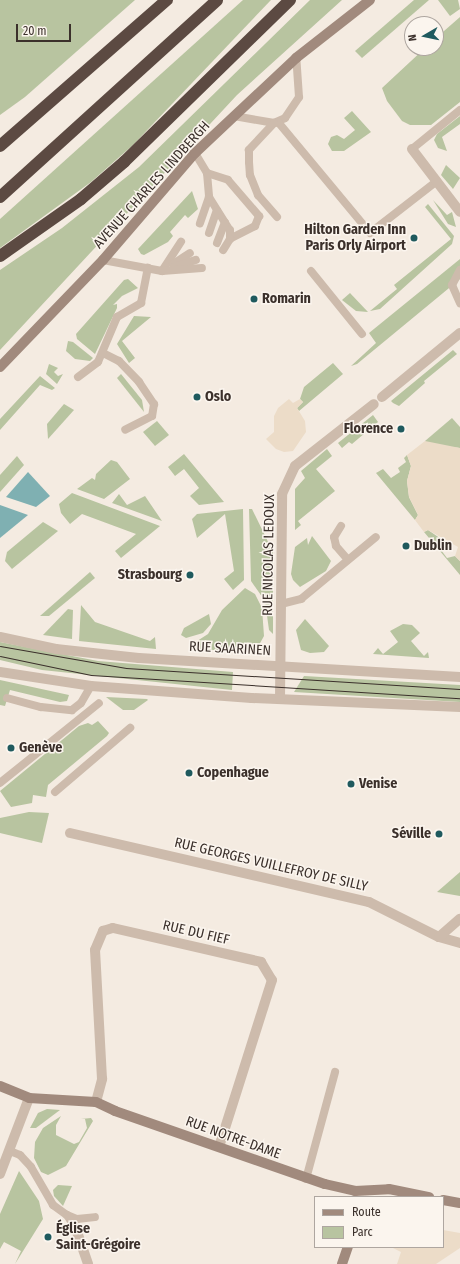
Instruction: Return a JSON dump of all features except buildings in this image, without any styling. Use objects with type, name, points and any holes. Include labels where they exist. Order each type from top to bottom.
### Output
[{"type":"highway","points":[[1,144],[167,0]]},
{"type":"highway","points":[[0,197],[217,0]]},
{"type":"highway","points":[[0,256],[81,199],[124,162],[290,0]]},
{"type":"main road","name":"AVENUE CHARLES LINDBERGH","points":[[0,367],[103,260],[195,153],[296,58],[370,0]]},
{"type":"main road","name":"AVENUE CHARLES LINDBERGH","points":[[0,374],[34,333]]},
{"type":"main road","name":"RUE NOTRE-DAME","points":[[0,1086],[29,1098],[96,1102],[219,1148],[306,1179],[354,1194],[389,1189],[424,1196]]},
{"type":"main road","points":[[444,1200],[460,1203]]},
{"type":"main road","points":[[342,1264],[348,1248]]},
{"type":"street","points":[[412,149],[460,212]]},
{"type":"street","points":[[382,397],[460,333]]},
{"type":"street","name":"RUE NICOLAS LEDOUX","points":[[280,699],[282,666],[280,545],[282,494],[286,480],[295,466],[374,404]]},
{"type":"street","name":"RUE SAARINEN","points":[[0,637],[98,655],[460,677]]},
{"type":"street","points":[[0,672],[91,686],[280,699],[460,707]]},
{"type":"street","name":"RUE GEORGES VUILLEFROY DE SILLY","points":[[70,833],[369,902],[439,937],[460,943]]},
{"type":"street","points":[[439,937],[460,919]]},
{"type":"street","name":"RUE DU FIEF","points":[[96,1102],[102,1079],[95,950],[103,931],[113,928],[261,962],[272,980],[219,1148]]},
{"type":"street","points":[[0,1174],[29,1098]]},
{"type":"street","points":[[76,1229],[88,1264]]},
{"type":"lane","points":[[277,217],[258,194],[250,175],[249,150],[276,123],[293,111],[299,97],[296,58]]},
{"type":"lane","points":[[412,149],[460,110]]},
{"type":"lane","points":[[234,116],[276,123],[370,233],[437,181]]},
{"type":"lane","points":[[195,153],[207,173],[209,197],[200,223]]},
{"type":"lane","points":[[207,173],[228,180],[259,216],[255,226],[230,239],[223,250]]},
{"type":"lane","points":[[209,197],[225,222],[230,239]]},
{"type":"lane","points":[[209,234],[217,210]]},
{"type":"lane","points":[[217,243],[225,222]]},
{"type":"lane","points":[[162,271],[181,242]]},
{"type":"lane","points":[[162,271],[190,253]]},
{"type":"lane","points":[[103,260],[162,271],[202,268]]},
{"type":"lane","points":[[162,271],[196,260]]},
{"type":"lane","points":[[78,377],[98,362],[104,353],[117,317],[141,303],[148,268]]},
{"type":"lane","points":[[460,270],[452,285],[460,303]]},
{"type":"lane","points":[[311,271],[362,334]]},
{"type":"lane","points":[[104,353],[124,366],[139,382],[154,404],[152,416],[125,430]]},
{"type":"lane","points":[[341,526],[334,537],[336,546],[348,560]]},
{"type":"lane","points":[[281,604],[301,599],[376,537]]},
{"type":"lane","points":[[7,698],[41,707],[72,710],[81,703],[91,686]]},
{"type":"lane","points":[[0,783],[99,703]]},
{"type":"lane","points":[[55,792],[130,728]]},
{"type":"lane","points":[[306,1179],[335,1072]]},
{"type":"lane","points":[[10,1151],[20,1155],[53,1205],[67,1215],[77,1219],[95,1217]]},
{"type":"lane","points":[[67,1215],[76,1229]]},
{"type":"green space","points":[[0,0],[135,0],[25,97],[0,115]]},
{"type":"green space","points":[[243,0],[271,0],[133,145],[91,182],[0,248],[0,219]]},
{"type":"green space","points":[[310,0],[342,0],[237,95],[0,350],[0,270],[62,228],[139,167]]},
{"type":"green space","points":[[414,0],[429,0],[411,16],[404,16],[404,22],[362,58],[355,51]]},
{"type":"green space","points":[[438,0],[458,0],[460,9],[450,16]]},
{"type":"green space","points":[[460,17],[460,102],[431,125],[410,125],[402,121],[387,101],[382,88],[416,56],[444,56],[444,31]]},
{"type":"green space","points":[[352,111],[371,132],[344,151],[332,151],[328,144],[331,137],[337,135],[344,139],[355,130],[344,118]]},
{"type":"green space","points":[[460,116],[460,124],[442,137],[447,151],[438,148],[434,140],[437,134]]},
{"type":"green space","points":[[446,165],[460,178],[453,189],[441,175]]},
{"type":"green space","points":[[192,191],[198,209],[188,218],[185,215],[170,232],[173,236],[168,242],[144,255],[141,254],[138,249]]},
{"type":"green space","points":[[433,200],[447,215],[452,212],[456,227],[448,224]]},
{"type":"green space","points":[[428,204],[454,236],[452,244],[380,309],[370,311],[397,289],[394,285],[451,239],[425,207]]},
{"type":"green space","points":[[460,259],[460,279],[357,364],[351,366],[376,343],[369,333]]},
{"type":"green space","points":[[128,279],[138,288],[122,296],[113,305],[117,304],[117,308],[95,354],[77,339],[76,334],[124,280]]},
{"type":"green space","points":[[350,293],[368,312],[356,311],[342,300]]},
{"type":"green space","points":[[134,316],[151,317],[122,341],[135,358],[129,363],[117,344]]},
{"type":"green space","points":[[68,341],[73,342],[93,358],[90,361],[75,359],[66,351]]},
{"type":"green space","points":[[453,350],[457,354],[424,381],[425,383],[399,406],[391,401]]},
{"type":"green space","points":[[333,363],[343,374],[299,411],[297,408],[303,402],[300,399],[304,387]]},
{"type":"green space","points":[[49,364],[58,368],[54,372],[58,376],[63,374],[57,384],[46,374]]},
{"type":"green space","points":[[121,374],[142,400],[144,412],[117,378]]},
{"type":"green space","points":[[40,376],[55,388],[52,390],[40,385],[0,430],[0,419]]},
{"type":"green space","points":[[64,404],[74,410],[48,439],[47,424]]},
{"type":"green space","points":[[373,415],[378,422],[352,444],[349,442],[342,448],[338,443]]},
{"type":"green space","points":[[452,418],[460,427],[460,448],[426,444],[425,441]]},
{"type":"green space","points":[[157,421],[169,435],[155,446],[143,432]]},
{"type":"green space","points":[[327,449],[332,456],[316,469],[335,491],[298,521],[301,525],[295,530],[295,489],[305,478],[301,471]]},
{"type":"green space","points":[[184,454],[224,502],[199,505],[190,496],[199,488],[184,469],[175,476],[168,467]]},
{"type":"green space","points":[[407,455],[411,466],[407,481],[409,497],[418,515],[415,520],[376,473],[383,469],[391,478],[400,472],[398,468],[406,462],[404,458]]},
{"type":"green space","points":[[17,456],[24,465],[0,492],[0,475]]},
{"type":"green space","points":[[111,460],[117,462],[130,479],[104,499],[77,489],[92,478],[95,480],[96,474]]},
{"type":"green space","points":[[72,493],[160,526],[121,558],[115,551],[136,534],[82,514],[70,524],[61,513],[59,504]]},
{"type":"green space","points":[[119,494],[127,505],[145,496],[162,521],[112,503]]},
{"type":"green space","points":[[243,509],[244,580],[233,590],[224,579],[234,571],[225,514],[197,538],[192,519],[197,514]]},
{"type":"green space","points":[[249,509],[252,509],[273,552],[273,634],[269,630],[265,601],[251,581]]},
{"type":"green space","points":[[43,522],[58,531],[12,569],[5,561],[7,552]]},
{"type":"green space","points":[[428,530],[447,543],[441,550],[447,558],[455,556],[460,561],[460,575],[424,532]]},
{"type":"green space","points":[[312,536],[331,561],[326,571],[300,587],[293,580],[291,574],[295,547],[307,538],[308,545]]},
{"type":"green space","points":[[90,572],[95,578],[49,616],[40,616]]},
{"type":"green space","points":[[245,588],[255,594],[262,608],[264,636],[259,645],[245,650],[189,650],[194,643],[208,634],[222,610]]},
{"type":"green space","points":[[81,605],[95,622],[150,641],[155,637],[156,649],[79,641]]},
{"type":"green space","points":[[68,609],[73,610],[72,639],[43,635]]},
{"type":"green space","points":[[209,614],[211,624],[203,633],[186,638],[181,635],[184,628]]},
{"type":"green space","points":[[305,619],[329,646],[324,652],[310,653],[301,650],[296,630]]},
{"type":"green space","points":[[403,624],[412,625],[420,633],[411,641],[424,656],[428,652],[429,658],[373,654],[378,648],[383,654],[398,642],[390,631]]},
{"type":"green space","points":[[0,642],[98,661],[233,672],[232,690],[42,670],[0,660]]},
{"type":"green space","points":[[304,676],[460,685],[460,702],[294,692]]},
{"type":"green space","points":[[0,680],[69,695],[67,701],[60,702],[10,690],[5,706],[0,705]]},
{"type":"green space","points":[[106,697],[148,700],[134,710],[123,710]]},
{"type":"green space","points":[[98,721],[109,733],[107,736],[48,785],[46,797],[33,795],[32,803],[11,807],[0,791],[79,726],[88,723],[92,725]]},
{"type":"green space","points":[[29,812],[49,813],[42,843],[0,833],[0,818]]},
{"type":"green space","points":[[460,872],[460,896],[437,892]]},
{"type":"green space","points":[[47,1109],[60,1110],[36,1128],[30,1128],[38,1113]]},
{"type":"green space","points":[[61,1116],[56,1125],[56,1135],[74,1144],[79,1142],[87,1128],[85,1119],[81,1119],[91,1118],[93,1121],[66,1166],[48,1175],[41,1172],[34,1158],[35,1142],[43,1128]]},
{"type":"green space","points":[[19,1171],[39,1201],[43,1219],[15,1264],[21,1251],[4,1242],[0,1249],[0,1214]]},
{"type":"green space","points":[[58,1185],[72,1186],[63,1206],[54,1196],[53,1190]]},
{"type":"shaded area","points":[[289,399],[293,403],[300,399],[303,402],[297,408],[305,421],[306,432],[293,451],[284,452],[276,449],[266,439],[274,432],[274,416],[278,408]]},
{"type":"shaded area","points":[[425,441],[460,448],[460,561],[455,556],[458,547],[428,530],[424,532],[415,520],[418,515],[409,497],[407,481],[411,466],[407,455]]},
{"type":"shaded area","points":[[444,1230],[460,1233],[460,1248],[436,1264],[397,1264],[401,1252],[393,1248],[444,1248]]},
{"type":"water","points":[[28,472],[50,496],[36,507],[6,497]]},
{"type":"water","points":[[0,505],[28,515],[0,538]]},
{"type":"tram line","points":[[0,646],[126,668],[460,689]]},
{"type":"tram line","points":[[0,656],[91,675],[460,698]]},
{"type":"place","name":"Hilton Garden Inn Paris Orly Airport","points":[[414,238]]},
{"type":"place","name":"Romarin","points":[[254,299]]},
{"type":"place","name":"Oslo","points":[[197,397]]},
{"type":"place","name":"Florence","points":[[401,429]]},
{"type":"place","name":"Dublin","points":[[406,546]]},
{"type":"place","name":"Strasbourg","points":[[190,575]]},
{"type":"place","name":"Genève","points":[[11,748]]},
{"type":"place","name":"Copenhague","points":[[189,773]]},
{"type":"place","name":"Venise","points":[[351,784]]},
{"type":"place","name":"Séville","points":[[439,834]]},
{"type":"place","name":"Église Saint-Grégoire","points":[[48,1237]]}]
